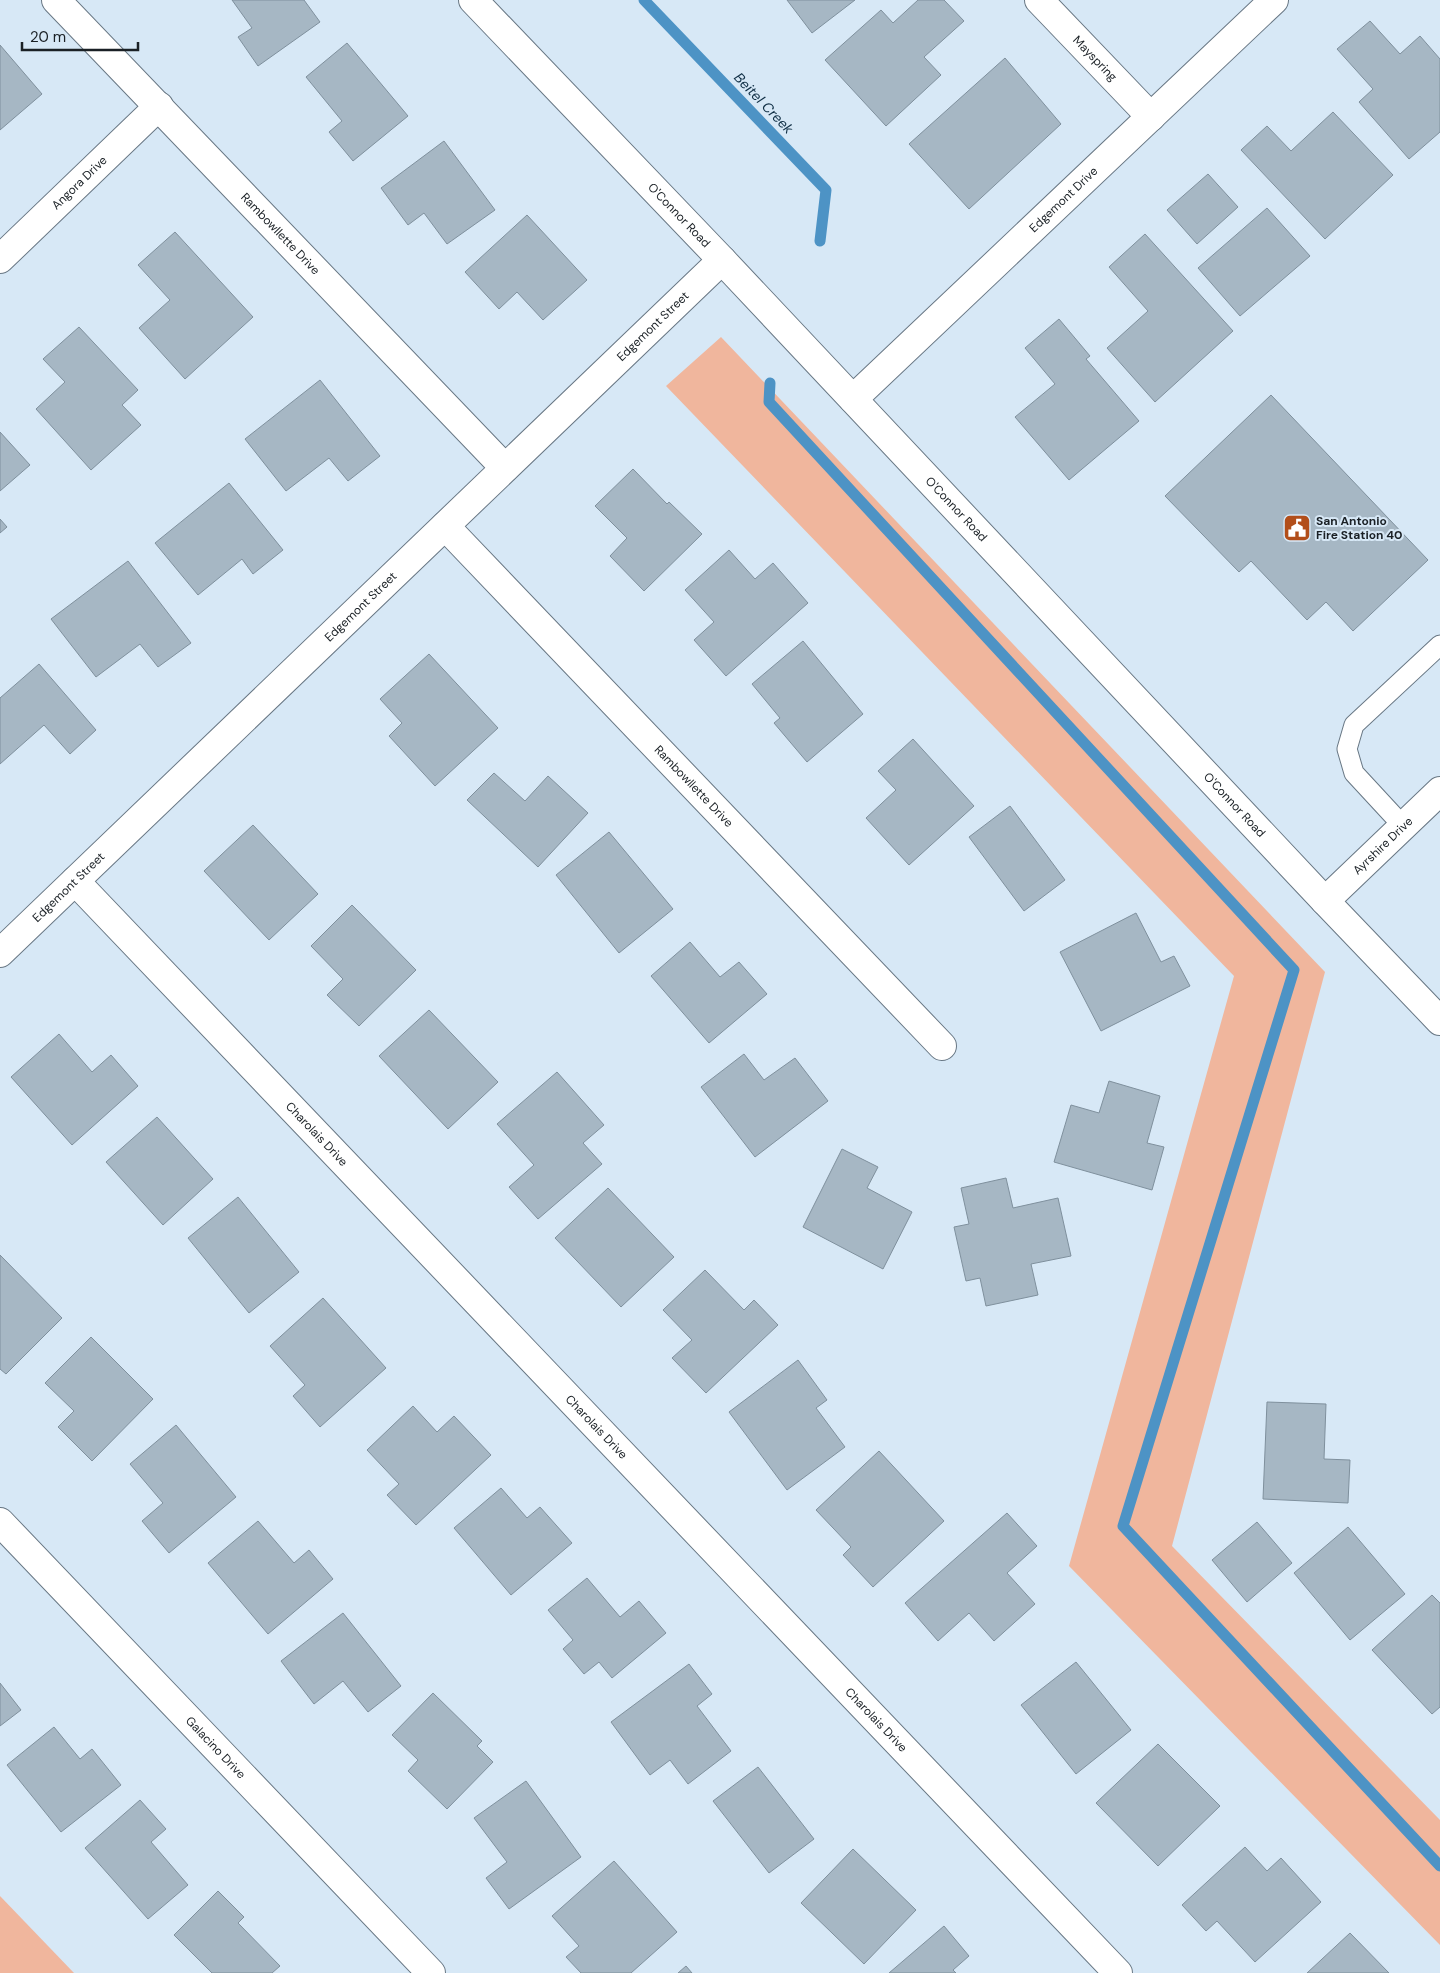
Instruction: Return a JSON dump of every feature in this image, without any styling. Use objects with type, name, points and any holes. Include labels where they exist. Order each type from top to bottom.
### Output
[{"type":"street","name":"Rambowllette Drive","points":[[56,0],[505,468]]},
{"type":"street","name":"O'Connor Road","points":[[473,0],[722,260],[1440,1021]]},
{"type":"street","name":"Mayspring","points":[[1039,0],[1150,117]]},
{"type":"street","name":"Edgemont Drive","points":[[853,399],[1274,0]]},
{"type":"street","name":"Angora Drive","points":[[0,259],[159,106]]},
{"type":"street","name":"Edgemont Street","points":[[0,954],[722,260]]},
{"type":"street","name":"Rambowllette Drive","points":[[445,526],[942,1046]]},
{"type":"street","name":"Ayrshire Drive","points":[[1325,901],[1440,791]]},
{"type":"street","name":"Charolais Drive","points":[[75,881],[1118,1973]]},
{"type":"street","name":"Galacino Drive","points":[[0,1522],[431,1973]]},
{"type":"lane","points":[[1404,826],[1354,773],[1347,749],[1354,725],[1440,645]]},
{"type":"shaded area","points":[[721,337],[1325,972],[1172,1546],[1440,1820],[1440,1945],[1069,1566],[1234,976],[666,386]]},
{"type":"shaded area","points":[[0,1896],[74,1973],[0,1973]]},
{"type":"building","points":[[232,0],[304,0],[320,22],[258,66],[238,37],[252,28]]},
{"type":"building","points":[[787,0],[855,0],[812,33]]},
{"type":"building","points":[[918,0],[944,0],[964,21],[924,57],[941,75],[886,126],[825,60],[881,10],[893,23]]},
{"type":"building","points":[[1370,21],[1400,54],[1420,36],[1440,59],[1440,132],[1409,159],[1359,102],[1373,89],[1337,49]]},
{"type":"building","points":[[347,43],[408,116],[353,161],[329,132],[342,121],[306,77]]},
{"type":"building","points":[[0,45],[42,94],[0,130]]},
{"type":"building","points":[[1005,58],[1061,124],[969,209],[909,144]]},
{"type":"building","points":[[1333,112],[1393,175],[1325,239],[1241,150],[1267,126],[1291,151]]},
{"type":"building","points":[[444,141],[495,210],[447,244],[424,213],[408,225],[381,188]]},
{"type":"building","points":[[1208,174],[1238,207],[1197,244],[1167,210]]},
{"type":"building","points":[[1267,208],[1310,256],[1240,316],[1198,268]]},
{"type":"building","points":[[527,215],[587,280],[543,320],[517,292],[499,309],[465,272]]},
{"type":"building","points":[[175,232],[253,317],[185,379],[139,328],[170,300],[138,265]]},
{"type":"building","points":[[1145,234],[1233,331],[1155,402],[1107,348],[1148,311],[1109,267]]},
{"type":"building","points":[[1059,319],[1090,356],[1086,359],[1139,421],[1069,480],[1015,417],[1055,384],[1025,348]]},
{"type":"building","points":[[79,327],[138,390],[122,405],[141,425],[91,470],[36,409],[65,382],[43,359]]},
{"type":"building","points":[[320,380],[380,456],[348,481],[329,458],[286,491],[245,439]]},
{"type":"building","name":"San Antonio Fire Station 40","points":[[1271,395],[1428,560],[1353,631],[1326,602],[1307,620],[1251,561],[1239,572],[1165,496]]},
{"type":"building","points":[[0,432],[30,465],[0,491]]},
{"type":"building","points":[[633,469],[667,504],[669,502],[702,534],[644,591],[610,556],[627,538],[595,506]]},
{"type":"building","points":[[229,483],[283,550],[253,574],[242,559],[198,595],[155,543]]},
{"type":"building","points":[[0,519],[7,527],[0,533]]},
{"type":"building","points":[[729,550],[755,579],[773,563],[808,603],[726,676],[694,640],[714,622],[685,590]]},
{"type":"building","points":[[128,561],[191,643],[158,667],[140,644],[96,677],[51,619]]},
{"type":"building","points":[[803,641],[863,714],[807,762],[774,723],[780,718],[752,684]]},
{"type":"building","points":[[429,654],[498,728],[435,786],[389,736],[402,723],[380,699]]},
{"type":"building","points":[[39,664],[96,730],[70,754],[44,725],[0,764],[0,698]]},
{"type":"building","points":[[913,739],[974,806],[909,865],[866,818],[896,790],[878,771]]},
{"type":"building","points":[[494,773],[525,801],[548,776],[588,813],[538,867],[467,800]]},
{"type":"building","points":[[1010,806],[1065,880],[1024,911],[969,837]]},
{"type":"building","points":[[253,825],[318,894],[269,940],[204,871]]},
{"type":"building","points":[[609,832],[673,909],[619,953],[556,875]]},
{"type":"building","points":[[352,905],[416,970],[359,1026],[327,995],[343,979],[311,946]]},
{"type":"building","points":[[1136,913],[1161,962],[1174,956],[1190,986],[1101,1031],[1060,952]]},
{"type":"building","points":[[690,942],[720,977],[739,962],[767,994],[709,1043],[651,976]]},
{"type":"building","points":[[429,1010],[498,1082],[448,1129],[379,1056]]},
{"type":"building","points":[[59,1034],[92,1072],[111,1055],[138,1086],[72,1145],[11,1077]]},
{"type":"building","points":[[744,1054],[764,1080],[795,1058],[828,1101],[755,1157],[701,1087]]},
{"type":"building","points":[[557,1072],[604,1125],[583,1143],[602,1164],[538,1219],[509,1187],[534,1165],[497,1124]]},
{"type":"building","points":[[1109,1081],[1160,1096],[1147,1143],[1164,1147],[1152,1190],[1054,1162],[1071,1105],[1099,1113]]},
{"type":"building","points":[[157,1117],[213,1179],[163,1225],[106,1162]]},
{"type":"building","points":[[842,1149],[878,1167],[867,1188],[912,1212],[883,1269],[803,1227]]},
{"type":"building","points":[[1006,1178],[1013,1208],[1058,1198],[1071,1256],[1031,1264],[1038,1295],[986,1306],[980,1278],[966,1281],[954,1227],[969,1224],[961,1188]]},
{"type":"building","points":[[608,1188],[674,1257],[621,1307],[555,1238]]},
{"type":"building","points":[[238,1197],[299,1272],[249,1313],[188,1238]]},
{"type":"building","points":[[0,1255],[62,1318],[6,1374],[0,1369]]},
{"type":"building","points":[[705,1270],[744,1310],[754,1300],[778,1325],[706,1393],[672,1358],[692,1340],[663,1310]]},
{"type":"building","points":[[323,1298],[386,1368],[320,1427],[293,1396],[305,1385],[270,1346]]},
{"type":"building","points":[[91,1337],[153,1399],[92,1461],[58,1427],[74,1411],[45,1383]]},
{"type":"building","points":[[798,1360],[827,1400],[816,1408],[845,1447],[787,1490],[729,1412]]},
{"type":"building","points":[[1267,1402],[1326,1404],[1324,1459],[1350,1460],[1348,1503],[1263,1499]]},
{"type":"building","points":[[413,1406],[437,1432],[454,1416],[491,1455],[416,1525],[387,1495],[399,1484],[367,1450]]},
{"type":"building","points":[[176,1425],[236,1497],[169,1553],[142,1521],[163,1503],[130,1464]]},
{"type":"building","points":[[879,1451],[944,1521],[873,1587],[843,1555],[851,1547],[816,1510]]},
{"type":"building","points":[[501,1488],[527,1518],[540,1507],[572,1543],[511,1595],[454,1528]]},
{"type":"building","points":[[1007,1513],[1037,1546],[1007,1573],[1035,1604],[994,1641],[969,1613],[938,1641],[905,1603]]},
{"type":"building","points":[[258,1521],[294,1563],[309,1550],[333,1579],[268,1634],[208,1563]]},
{"type":"building","points":[[1257,1522],[1292,1563],[1247,1602],[1212,1560]]},
{"type":"building","points":[[1348,1527],[1405,1594],[1350,1640],[1294,1573]]},
{"type":"building","points":[[587,1578],[620,1617],[639,1601],[666,1633],[612,1678],[599,1662],[584,1674],[563,1649],[573,1640],[548,1610]]},
{"type":"building","points":[[1432,1595],[1440,1603],[1440,1707],[1432,1714],[1372,1650]]},
{"type":"building","points":[[343,1613],[401,1686],[368,1712],[343,1681],[314,1704],[281,1661]]},
{"type":"building","points":[[1076,1662],[1131,1730],[1076,1774],[1021,1705]]},
{"type":"building","points":[[689,1664],[712,1694],[697,1706],[731,1751],[688,1784],[670,1760],[650,1775],[611,1722]]},
{"type":"building","points":[[0,1683],[21,1710],[0,1726]]},
{"type":"building","points":[[433,1693],[482,1741],[477,1746],[493,1762],[447,1809],[408,1771],[418,1760],[392,1735]]},
{"type":"building","points":[[54,1727],[80,1759],[92,1749],[121,1785],[61,1832],[7,1765]]},
{"type":"building","points":[[1158,1744],[1220,1806],[1158,1866],[1096,1803]]},
{"type":"building","points":[[758,1767],[814,1839],[769,1873],[713,1801]]},
{"type":"building","points":[[526,1781],[581,1857],[509,1909],[486,1878],[507,1862],[474,1818]]},
{"type":"building","points":[[140,1800],[166,1829],[151,1842],[188,1885],[148,1919],[85,1848]]},
{"type":"building","points":[[1245,1847],[1267,1871],[1281,1858],[1321,1902],[1255,1962],[1217,1921],[1206,1931],[1182,1905]]},
{"type":"building","points":[[853,1849],[916,1910],[864,1964],[801,1903]]},
{"type":"building","points":[[614,1861],[677,1932],[631,1973],[581,1973],[566,1957],[579,1946],[552,1916]]},
{"type":"building","points":[[218,1891],[244,1917],[238,1923],[280,1966],[272,1973],[212,1973],[174,1935]]},
{"type":"building","points":[[944,1926],[969,1956],[953,1970],[956,1973],[889,1973]]},
{"type":"building","points":[[1350,1933],[1389,1973],[1307,1973]]},
{"type":"building","points":[[686,1966],[692,1973],[678,1973]]},
{"type":"waterway","name":"Beitel Creek","points":[[644,0],[826,190],[820,241]]},
{"type":"waterway","points":[[770,383],[769,402],[1294,970],[1123,1526],[1440,1866]]},
{"type":"place","name":"San Antonio Fire Station 40","points":[[1297,528]]}]
